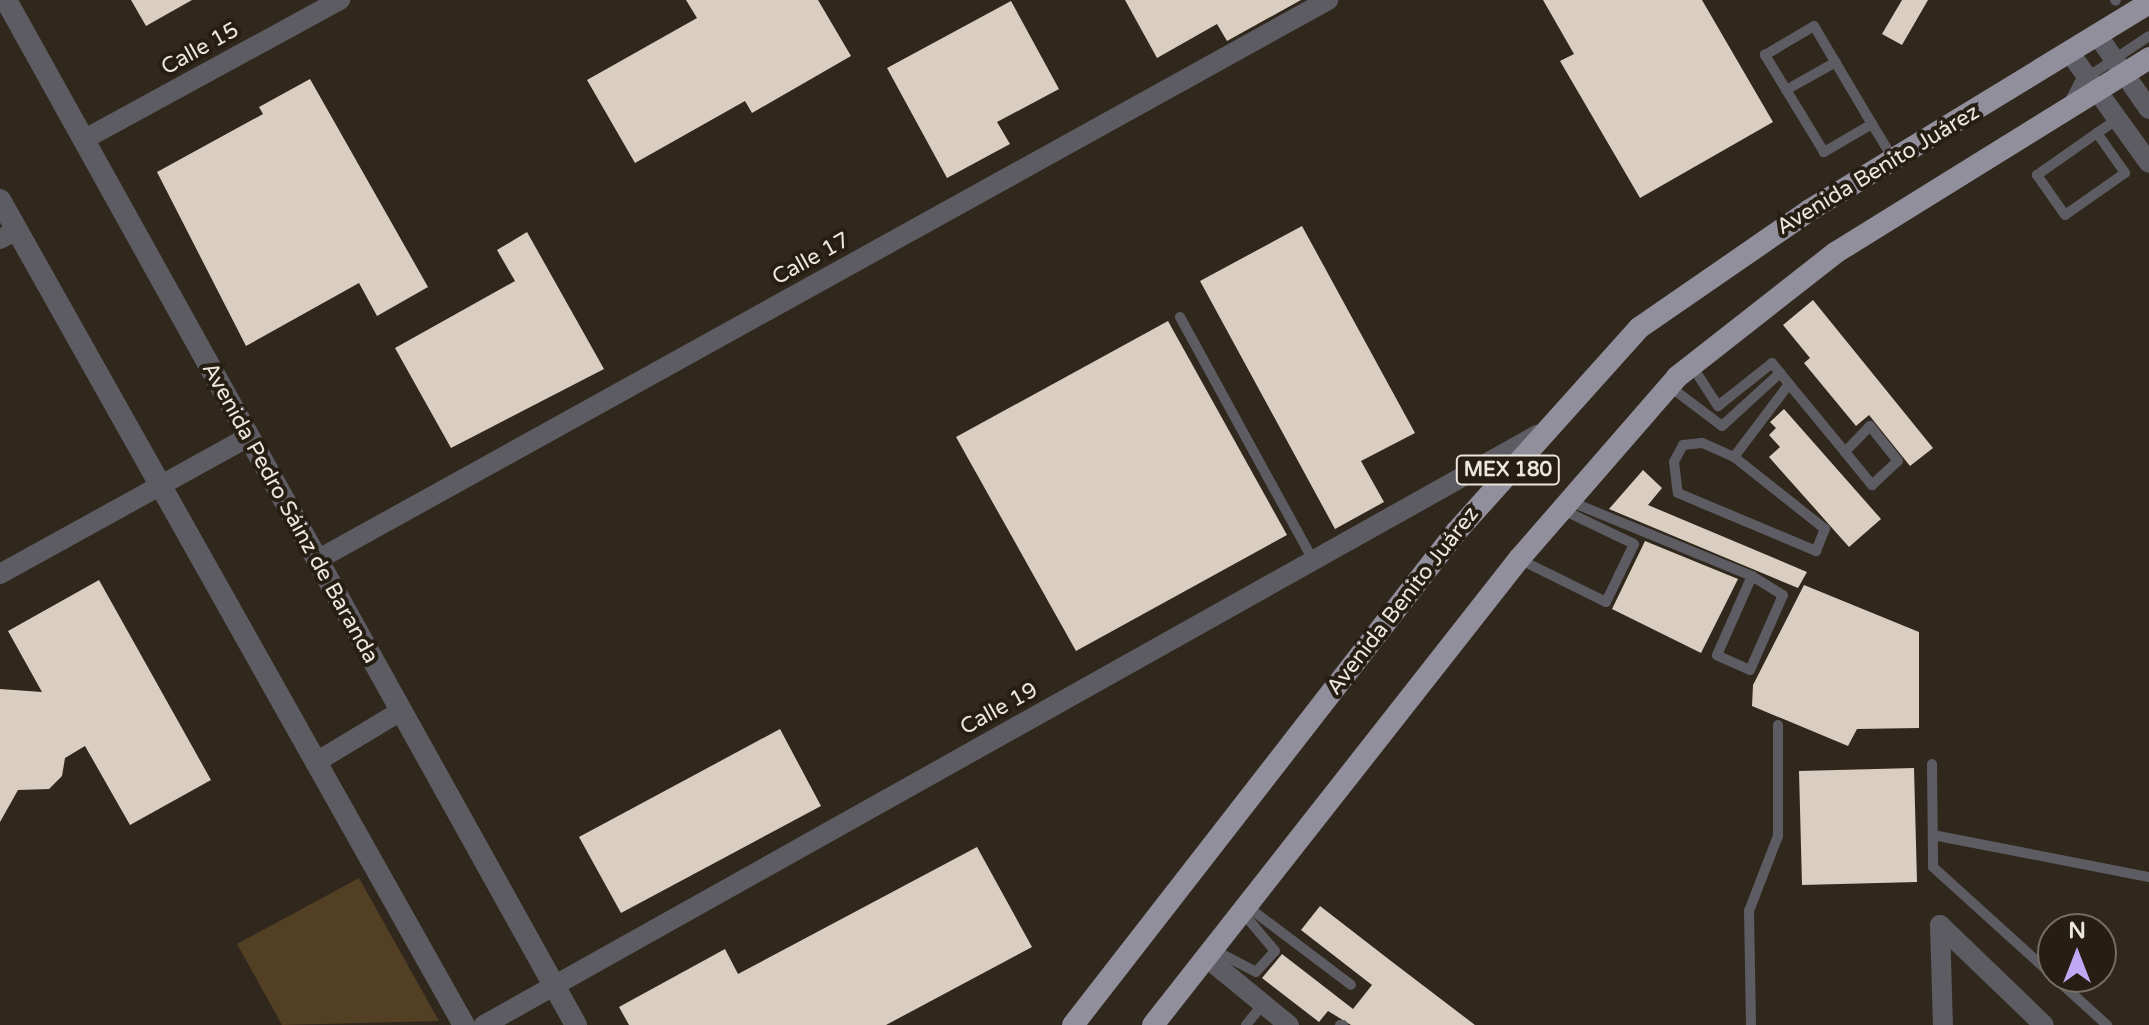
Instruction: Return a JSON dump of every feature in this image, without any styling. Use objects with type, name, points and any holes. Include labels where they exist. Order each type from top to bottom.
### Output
[{"type":"main road","name":"MEX 180","points":[[2070,53],[2149,3]]},
{"type":"main road","name":"Avenida Benito Juárez","points":[[1073,1025],[1537,435],[1639,328],[1894,160],[2070,53]]},
{"type":"main road","name":"MEX 180","points":[[2092,84],[2119,66],[2149,58]]},
{"type":"main road","points":[[2119,66],[2149,65]]},
{"type":"main road","name":"Avenida Benito Juárez","points":[[1153,1025],[1519,559],[1669,386],[1691,364],[1835,253],[2066,109],[2092,84]]},
{"type":"street","name":"Avenida Pedro Sáinz de Baranda","points":[[6,0],[576,1025]]},
{"type":"street","name":"Calle 15","points":[[83,140],[340,0]]},
{"type":"street","name":"Calle 17","points":[[317,560],[1328,0]]},
{"type":"street","points":[[2098,36],[2149,109]]},
{"type":"street","points":[[2070,53],[2149,163]]},
{"type":"street","points":[[0,200],[8,235],[161,486],[464,1025]]},
{"type":"street","name":"Calle 19","points":[[484,1025],[1537,435]]},
{"type":"street","points":[[0,574],[248,437]]},
{"type":"street","points":[[316,762],[401,711]]},
{"type":"street","points":[[1943,1025],[1940,925],[2044,1025]]},
{"type":"street","points":[[1210,954],[1289,1025]]},
{"type":"lane","points":[[1872,124],[1824,152],[1765,55],[1814,26],[1894,160]]},
{"type":"lane","points":[[2119,66],[2149,36]]},
{"type":"lane","points":[[1786,90],[1836,62]]},
{"type":"lane","points":[[2097,133],[2125,173],[2065,215],[2037,175],[2097,133],[2118,119]]},
{"type":"lane","points":[[1180,317],[1313,560]]},
{"type":"lane","points":[[1691,364],[1718,406],[1772,363],[1872,485],[1898,461],[1870,426],[1845,452]]},
{"type":"lane","points":[[1669,386],[1722,426],[1780,373]]},
{"type":"lane","points":[[1734,457],[1789,384]]},
{"type":"lane","points":[[1702,443],[1734,457],[1825,529],[1816,551],[1678,493],[1674,462],[1683,445],[1702,443]]},
{"type":"lane","points":[[1519,559],[1606,602],[1634,544],[1564,504]]},
{"type":"lane","points":[[1564,504],[1752,576],[1783,595],[1750,670],[1717,655],[1752,576]]},
{"type":"lane","points":[[1751,1025],[1749,911],[1778,836],[1778,725]]},
{"type":"lane","points":[[1932,764],[1933,867],[2037,961]]},
{"type":"lane","points":[[1933,835],[2149,877]]},
{"type":"lane","points":[[1210,954],[1256,972],[1275,951],[1246,910]]},
{"type":"lane","points":[[1246,910],[1351,985]]},
{"type":"lane","points":[[2072,993],[2107,1025]]},
{"type":"lane","points":[[1246,1025],[1263,1004]]},
{"type":"shaded area","points":[[359,878],[439,1021],[282,1025],[237,944]]},
{"type":"building","points":[[131,0],[192,0],[146,26]]},
{"type":"building","points":[[686,0],[818,0],[851,56],[752,113],[745,101],[635,163],[587,80],[697,18]]},
{"type":"building","points":[[1125,0],[1301,0],[1227,41],[1217,24],[1157,58]]},
{"type":"building","points":[[1543,0],[1702,0],[1773,122],[1640,198],[1560,61],[1574,54]]},
{"type":"building","points":[[1902,0],[1928,0],[1902,45],[1882,34]]},
{"type":"building","points":[[1011,1],[1059,89],[997,122],[1010,144],[947,178],[887,68]]},
{"type":"building","points":[[310,79],[428,287],[377,316],[359,283],[246,346],[157,172],[263,114],[259,107]]},
{"type":"building","points":[[1302,226],[1415,433],[1361,461],[1384,502],[1335,529],[1200,281]]},
{"type":"building","points":[[527,232],[604,369],[451,448],[395,348],[515,281],[497,250]]},
{"type":"building","points":[[1813,300],[1933,448],[1910,466],[1869,415],[1856,426],[1804,363],[1810,358],[1783,325]]},
{"type":"building","points":[[1168,321],[1287,535],[1076,651],[956,437]]},
{"type":"building","points":[[1784,409],[1881,519],[1849,547],[1769,457],[1780,447],[1769,435],[1776,428],[1770,422]]},
{"type":"building","points":[[1643,470],[1662,488],[1648,505],[1807,572],[1798,588],[1609,509]]},
{"type":"building","points":[[1645,541],[1738,579],[1701,653],[1612,609]]},
{"type":"building","points":[[99,580],[211,780],[130,825],[85,746],[65,758],[62,776],[49,789],[18,790],[0,822],[0,689],[42,692],[8,631]]},
{"type":"building","points":[[1804,585],[1919,632],[1919,728],[1857,729],[1848,746],[1752,706],[1753,685]]},
{"type":"building","points":[[780,729],[821,806],[621,913],[579,837]]},
{"type":"building","points":[[1914,768],[1917,882],[1802,885],[1799,771]]},
{"type":"building","points":[[977,847],[1032,947],[886,1025],[629,1025],[619,1007],[725,949],[738,974]]},
{"type":"building","points":[[1320,906],[1475,1025],[1351,1025],[1328,1011],[1319,1022],[1262,978],[1282,954],[1353,1009],[1372,985],[1301,930]]}]
